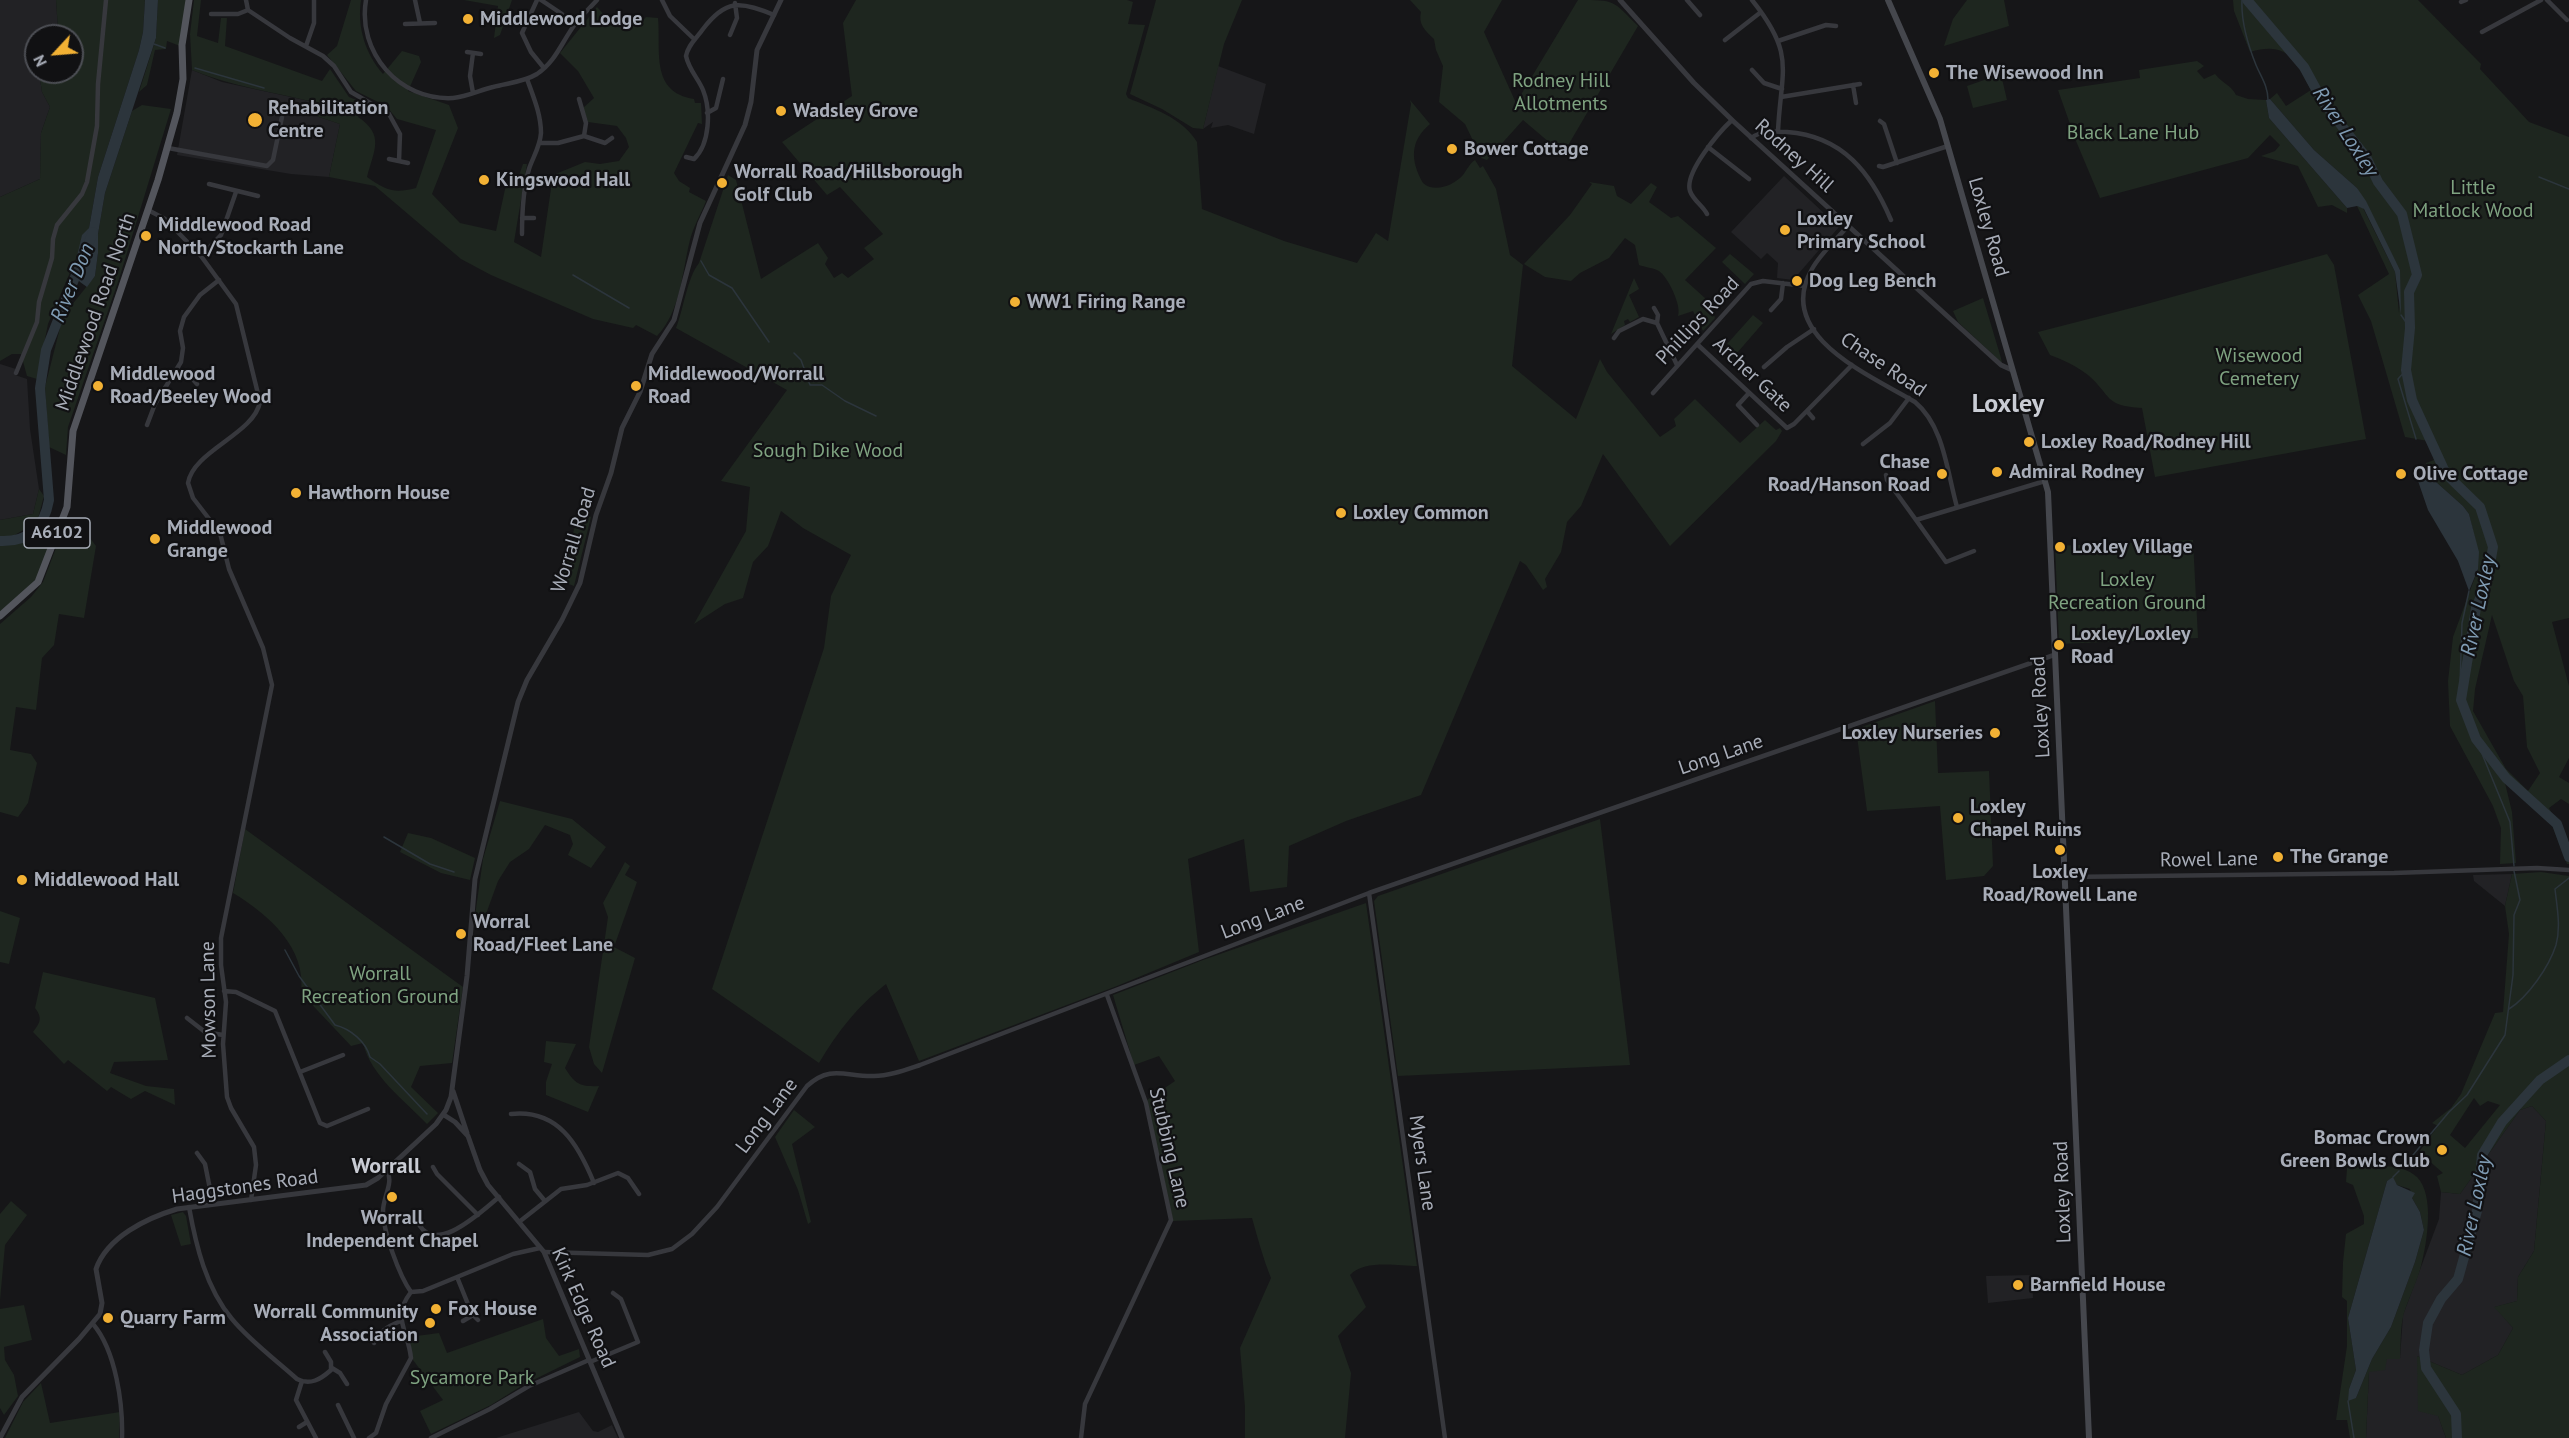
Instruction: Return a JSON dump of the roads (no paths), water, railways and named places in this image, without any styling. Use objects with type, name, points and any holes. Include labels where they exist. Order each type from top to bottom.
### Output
[{"type":"main road","name":"Middlewood Road North","points":[[0,616],[33,589],[48,560],[69,497],[73,431],[168,148],[181,96],[183,37],[189,0]]},
{"type":"main road","name":"Loxley Road","points":[[1888,0],[1931,96],[1948,146],[2050,505],[2054,655],[2066,877],[2089,1438]]},
{"type":"street","points":[[16,373],[37,322],[39,302],[52,258],[52,239],[57,225],[82,195],[87,182],[97,126],[98,84],[106,0]]},
{"type":"street","points":[[246,0],[248,10],[290,38],[323,56],[351,92],[385,110],[393,118],[401,143],[399,161]]},
{"type":"street","points":[[306,46],[314,23],[314,0]]},
{"type":"street","points":[[366,0],[364,19],[367,37],[377,60],[387,72],[411,88],[438,97],[454,98],[527,79],[544,68],[554,59],[572,28],[597,0]]},
{"type":"street","points":[[415,0],[420,23]]},
{"type":"street","points":[[544,68],[527,45],[522,33],[524,25],[539,0],[562,14]]},
{"type":"street","points":[[662,0],[670,16],[694,39]]},
{"type":"street","name":"Worrall Road","points":[[449,1104],[467,976],[474,879],[518,702],[527,680],[562,620],[580,583],[596,515],[611,473],[622,428],[640,392],[652,354],[674,320],[700,223],[745,125],[751,102],[755,57],[781,0]]},
{"type":"street","name":"Rodney Hill","points":[[1620,0],[1694,83],[1732,120],[2001,365],[2012,370]]},
{"type":"street","points":[[1687,0],[1700,15]]},
{"type":"street","points":[[1752,0],[1779,41],[1784,65],[1778,131]]},
{"type":"street","points":[[2482,32],[2541,0]]},
{"type":"street","points":[[2547,0],[2567,20]]},
{"type":"street","points":[[730,35],[736,22],[735,3]]},
{"type":"street","points":[[686,157],[694,159],[700,152],[706,137],[705,97],[686,57],[694,39],[715,13],[735,3],[753,4],[774,15]]},
{"type":"street","points":[[211,14],[219,12],[238,14],[248,10]]},
{"type":"street","points":[[1725,40],[1761,12]]},
{"type":"street","points":[[405,24],[435,23]]},
{"type":"street","points":[[1779,41],[1826,25],[1836,26]]},
{"type":"street","points":[[467,51],[481,54]]},
{"type":"street","points":[[473,53],[470,76],[473,93]]},
{"type":"street","points":[[1752,70],[1764,82],[1782,89]]},
{"type":"street","points":[[522,234],[529,170],[539,143],[540,123],[527,79]]},
{"type":"street","points":[[706,112],[716,108],[723,79]]},
{"type":"street","points":[[1781,97],[1860,84]]},
{"type":"street","points":[[1853,85],[1856,103]]},
{"type":"street","points":[[697,99],[705,97]]},
{"type":"street","points":[[579,99],[586,123],[584,136]]},
{"type":"street","points":[[168,148],[267,166],[273,160],[283,112]]},
{"type":"street","points":[[1707,214],[1692,195],[1689,186],[1708,147],[1732,120]]},
{"type":"street","points":[[1880,121],[1884,124],[1897,163]]},
{"type":"street","points":[[1752,138],[1765,132],[1778,131],[1819,138],[1847,155],[1874,183],[1891,220]]},
{"type":"street","points":[[539,143],[558,143],[584,136],[603,143],[612,138]]},
{"type":"street","points":[[1879,166],[1897,163],[1948,146]]},
{"type":"street","points":[[1708,147],[1749,179]]},
{"type":"street","points":[[389,159],[408,163]]},
{"type":"street","points":[[208,184],[258,196]]},
{"type":"street","points":[[201,256],[221,235],[236,192]]},
{"type":"street","points":[[147,425],[155,404],[178,369],[183,353],[180,331],[184,317],[200,295],[219,280],[201,256],[165,219],[148,210]]},
{"type":"street","points":[[522,218],[534,218]]},
{"type":"street","points":[[1805,286],[1819,258],[1848,226]]},
{"type":"street","name":"Mowson Lane","points":[[219,280],[239,311],[260,406],[194,470],[188,485],[193,498],[220,533],[230,569],[263,648],[271,676],[271,693],[221,938],[227,1097],[231,1108],[252,1141],[255,1153],[256,1165],[251,1200]]},
{"type":"street","name":"Phillips Road","points":[[1653,393],[1751,284],[1760,281],[1805,286]]},
{"type":"street","points":[[1771,310],[1781,299],[1783,283]]},
{"type":"street","name":"Chase Road","points":[[1805,286],[1806,314],[1827,346],[1852,365],[1921,407],[1934,426],[1957,507]]},
{"type":"street","points":[[1654,308],[1658,315],[1657,323],[1677,366]]},
{"type":"street","points":[[1614,338],[1619,331],[1643,319],[1657,323]]},
{"type":"street","points":[[1764,367],[1787,347],[1814,329]]},
{"type":"street","name":"Archer Gate","points":[[1697,344],[1787,428],[1807,411]]},
{"type":"street","points":[[1813,418],[1807,411],[1852,365]]},
{"type":"street","points":[[178,369],[188,374],[197,384]]},
{"type":"street","points":[[1749,393],[1736,406],[1757,424]]},
{"type":"street","points":[[1863,444],[1890,423],[1909,398]]},
{"type":"street","points":[[1886,475],[1887,480],[1946,562],[1974,551]]},
{"type":"street","points":[[1916,520],[2045,481]]},
{"type":"street","name":"Long Lane","points":[[411,1292],[423,1291],[513,1254],[542,1250],[648,1255],[672,1249],[692,1234],[717,1207],[802,1092],[815,1079],[830,1073],[874,1076],[900,1072],[1369,893],[2054,655]]},
{"type":"street","name":"Rowel Lane","points":[[2066,877],[2556,868],[2569,870]]},
{"type":"street","name":"Myers Lane","points":[[1369,893],[1445,1438]]},
{"type":"street","points":[[224,991],[236,992],[275,1011],[322,1125],[331,1125],[368,1109]]},
{"type":"street","name":"Stubbing Lane","points":[[1081,1438],[1085,1404],[1171,1220],[1146,1103],[1107,994]]},
{"type":"street","points":[[187,1018],[205,1032],[223,1035]]},
{"type":"street","points":[[300,1072],[343,1054]]},
{"type":"street","name":"Kirk Edge Road","points":[[452,1089],[483,1177],[542,1250],[622,1438]]},
{"type":"street","name":"Haggstones Road","points":[[0,1438],[22,1397],[100,1314],[102,1303],[96,1269],[107,1249],[122,1236],[141,1224],[171,1211],[189,1207],[358,1188],[372,1182],[387,1170],[444,1115],[449,1104]]},
{"type":"street","points":[[511,1114],[537,1115],[563,1130],[586,1162],[594,1183]]},
{"type":"street","name":"Kirk Edge Road","points":[[444,1115],[455,1122],[468,1136]]},
{"type":"street","points":[[197,1153],[201,1155],[205,1164],[213,1204]]},
{"type":"street","points":[[519,1164],[530,1172],[534,1187],[545,1201]]},
{"type":"street","points":[[433,1167],[437,1174],[478,1215]]},
{"type":"street","points":[[369,1438],[376,1433],[386,1404],[411,1358],[400,1310],[411,1292],[399,1268],[384,1218],[384,1203],[390,1179],[387,1170]]},
{"type":"street","points":[[519,1222],[561,1189],[594,1183],[621,1173],[633,1184],[639,1194]]},
{"type":"street","points":[[417,1220],[423,1231],[437,1236],[478,1215],[499,1197]]},
{"type":"street","points":[[189,1207],[198,1253],[227,1312],[245,1333],[302,1381],[314,1381],[332,1368]]},
{"type":"street","points":[[457,1277],[475,1318],[463,1321]]},
{"type":"street","points":[[431,1438],[490,1409],[529,1386],[638,1342],[621,1299],[613,1293]]},
{"type":"street","points":[[374,1343],[378,1335],[390,1325],[401,1321]]},
{"type":"street","points":[[93,1324],[107,1346],[119,1391],[122,1438]]},
{"type":"street","points":[[325,1352],[332,1368],[340,1373],[347,1384]]},
{"type":"street","points":[[302,1381],[296,1400],[316,1438]]},
{"type":"street","points":[[338,1405],[354,1438]]},
{"type":"street","points":[[299,1427],[307,1422]]},
{"type":"waterway","points":[[2242,0],[2246,33],[2253,57],[2266,86],[2268,100]]},
{"type":"waterway","name":"River Loxley","points":[[2247,0],[2304,67],[2323,102],[2366,157],[2378,182],[2402,214],[2417,275],[2409,292],[2410,328],[2406,370],[2412,400],[2446,474],[2480,507],[2493,547],[2487,582],[2476,608],[2461,700],[2476,739],[2506,778],[2557,824],[2569,857]]},
{"type":"waterway","points":[[154,44],[165,48]]},
{"type":"waterway","points":[[195,68],[264,88]]},
{"type":"waterway","points":[[2539,177],[2569,189]]},
{"type":"waterway","name":"River Don","points":[[0,541],[10,541],[27,536],[39,526],[47,510],[49,500],[40,388],[46,350],[93,232]]},
{"type":"waterway","points":[[701,261],[709,275],[732,288],[769,342]]},
{"type":"waterway","points":[[573,275],[629,308]]},
{"type":"waterway","points":[[2401,315],[2410,328]]},
{"type":"waterway","points":[[794,353],[801,360],[810,385],[822,385],[845,401],[876,416]]},
{"type":"waterway","points":[[2406,370],[2398,379],[2416,439]]},
{"type":"waterway","points":[[2463,690],[2460,685],[2462,623],[2469,591]]},
{"type":"waterway","points":[[2476,739],[2510,822],[2514,866]]},
{"type":"waterway","points":[[384,837],[430,864],[454,872]]},
{"type":"waterway","points":[[2408,1161],[2449,1112],[2467,1095],[2505,1035],[2513,975],[2514,915],[2520,900],[2514,871]]},
{"type":"waterway","points":[[2509,1009],[2530,989],[2553,954],[2558,931],[2555,889],[2569,878]]},
{"type":"waterway","points":[[285,950],[299,976],[335,1025],[357,1037],[365,1046],[370,1057],[380,1064],[427,1114]]},
{"type":"waterway","name":"River Loxley","points":[[2457,1438],[2456,1414],[2426,1368],[2424,1350],[2428,1323],[2441,1299],[2458,1279],[2477,1211],[2482,1155],[2502,1122],[2540,1080],[2569,1060]]},
{"type":"waterway","points":[[2393,1177],[2399,1171]]},
{"type":"waterway","points":[[2348,1401],[2354,1438]]},
{"type":"place","name":"Middlewood Lodge","points":[[468,19]]},
{"type":"place","name":"The Wisewood Inn","points":[[1934,73]]},
{"type":"place","name":"Wadsley Grove","points":[[781,111]]},
{"type":"place","name":"Rehabilitation Centre","points":[[255,120]]},
{"type":"place","name":"Bower Cottage","points":[[1452,149]]},
{"type":"place","name":"Kingswood Hall","points":[[484,180]]},
{"type":"place","name":"Worrall Road/Hillsborough Golf Club","points":[[722,183]]},
{"type":"place","name":"Loxley Primary School","points":[[1785,230]]},
{"type":"place","name":"Middlewood Road North/Stockarth Lane","points":[[146,236]]},
{"type":"place","name":"Dog Leg Bench","points":[[1797,281]]},
{"type":"place","name":"WW1 Firing Range","points":[[1015,302]]},
{"type":"place","name":"Middlewood Road/Beeley Wood","points":[[98,386]]},
{"type":"place","name":"Middlewood/Worrall Road","points":[[636,386]]},
{"type":"place","name":"Loxley Road/Rodney Hill","points":[[2029,442]]},
{"type":"place","name":"Admiral Rodney","points":[[1997,472]]},
{"type":"place","name":"Chase Road/Hanson Road","points":[[1942,474]]},
{"type":"place","name":"Olive Cottage","points":[[2401,474]]},
{"type":"place","name":"Hawthorn House","points":[[296,493]]},
{"type":"place","name":"Loxley Common","points":[[1341,513]]},
{"type":"place","name":"Middlewood Grange","points":[[155,539]]},
{"type":"place","name":"Loxley Village","points":[[2060,547]]},
{"type":"place","name":"Loxley/Loxley Road","points":[[2059,645]]},
{"type":"place","name":"Loxley Nurseries","points":[[1995,733]]},
{"type":"place","name":"Loxley Chapel Ruins","points":[[1958,818]]},
{"type":"place","name":"Loxley Road/Rowell Lane","points":[[2060,850]]},
{"type":"place","name":"The Grange","points":[[2278,857]]},
{"type":"place","name":"Middlewood Hall","points":[[22,880]]},
{"type":"place","name":"Worral Road/Fleet Lane","points":[[461,934]]},
{"type":"place","name":"Bomac Crown Green Bowls Club","points":[[2442,1150]]},
{"type":"place","name":"Worrall Independent Chapel","points":[[392,1197]]},
{"type":"place","name":"Barnfield House","points":[[2018,1285]]},
{"type":"place","name":"Fox House","points":[[436,1309]]},
{"type":"place","name":"Quarry Farm","points":[[108,1318]]},
{"type":"place","name":"Worrall Community Association","points":[[430,1323]]},
{"type":"district","name":"Loxley","points":[[2008,405]]},
{"type":"district","name":"Worrall","points":[[386,1167]]},
{"type":"park label","name":"Rodney Hill Allotments","points":[[1561,92]]},
{"type":"park label","name":"Black Lane Hub","points":[[2133,133]]},
{"type":"park label","name":"Little Matlock Wood","points":[[2473,200]]},
{"type":"park label","name":"Wisewood Cemetery","points":[[2259,368]]},
{"type":"park label","name":"Sough Dike Wood","points":[[828,451]]},
{"type":"park label","name":"Loxley Recreation Ground","points":[[2127,592]]},
{"type":"park label","name":"Worrall Recreation Ground","points":[[380,986]]},
{"type":"park label","name":"Sycamore Park","points":[[472,1378]]}]
